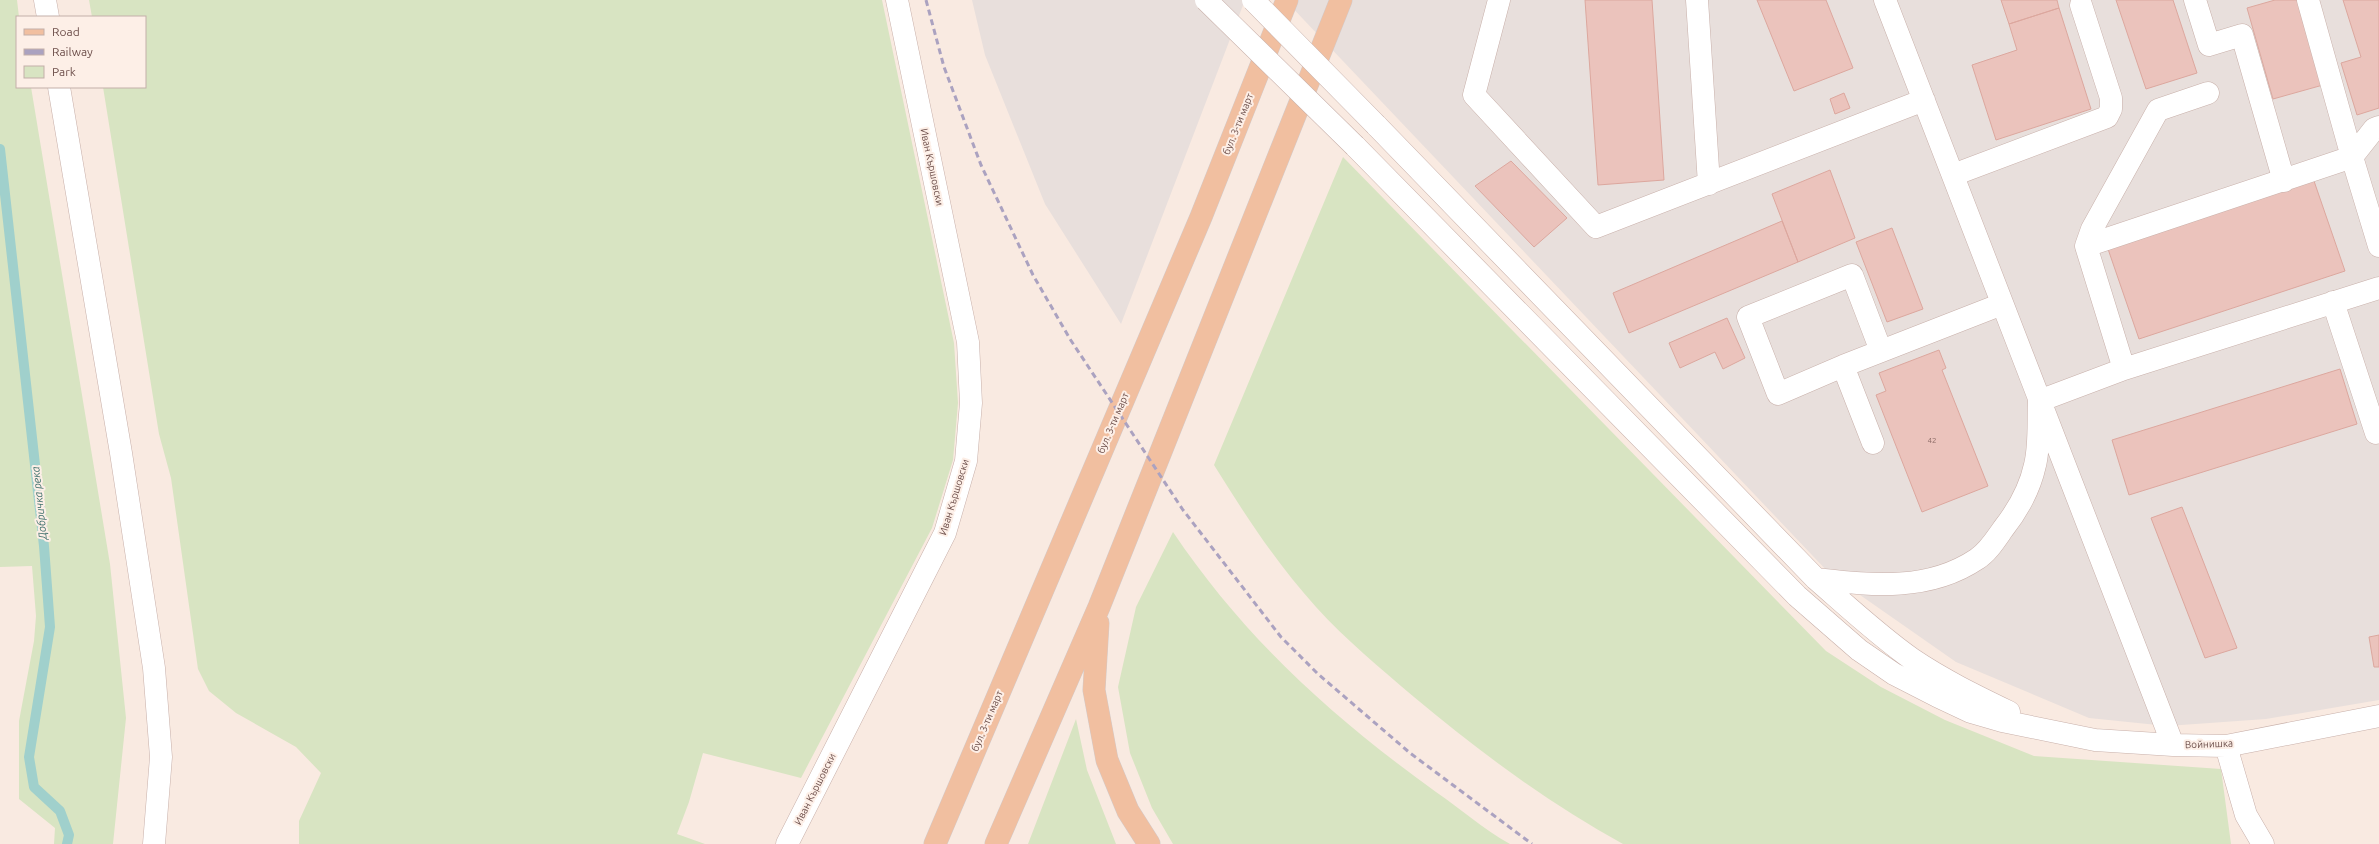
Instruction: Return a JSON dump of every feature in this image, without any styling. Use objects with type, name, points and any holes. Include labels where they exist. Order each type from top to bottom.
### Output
[{"type":"main road","name":"бул. 3-ти март","points":[[935,844],[1201,217],[1287,0]]},
{"type":"main road","points":[[996,844],[1099,607],[1341,0]]},
{"type":"main road","points":[[1099,607],[1094,690],[1107,760],[1128,811],[1149,844]]},
{"type":"street","points":[[45,0],[48,16]]},
{"type":"street","name":"Иван Кършовски","points":[[787,844],[945,533],[966,461],[971,403],[968,342],[897,0]]},
{"type":"street","points":[[1206,0],[1355,146],[1797,596],[1853,645],[1894,674],[1971,712],[2002,721],[2038,727]]},
{"type":"street","points":[[1253,0],[1816,579],[1876,631],[1912,659],[1945,679],[2038,727]]},
{"type":"street","points":[[1499,0],[1474,95],[1596,227],[1924,100]]},
{"type":"street","points":[[1697,0],[1709,184]]},
{"type":"street","points":[[1885,0],[2173,745]]},
{"type":"street","points":[[2195,0],[2209,46],[2242,35],[2284,181]]},
{"type":"street","points":[[2308,0],[2352,157],[2379,246]]},
{"type":"street","points":[[1953,174],[2107,118],[2111,109],[2111,98],[2081,5]]},
{"type":"street","points":[[60,88],[154,668],[161,757],[154,844]]},
{"type":"street","points":[[2124,369],[2086,246],[2092,230],[2158,110],[2208,93]]},
{"type":"street","points":[[2086,246],[2352,157],[2374,129],[2379,127]]},
{"type":"street","points":[[1880,351],[1852,275],[1748,317],[1778,394],[1880,351],[2002,304]]},
{"type":"street","points":[[2039,401],[2124,369],[2379,288]]},
{"type":"street","points":[[2333,302],[2376,433],[2379,432]]},
{"type":"street","points":[[1843,366],[1872,443]]},
{"type":"street","points":[[1816,579],[1871,585],[1897,585],[1928,580],[1978,558],[2012,517],[2028,490],[2036,463],[2039,401]]},
{"type":"street","name":"Войнишка","points":[[2038,727],[2095,740],[2173,745],[2226,746],[2379,716]]},
{"type":"street","points":[[2226,746],[2246,816],[2263,844]]},
{"type":"shaded area","points":[[972,0],[1245,0],[1121,324],[1045,204],[985,55]]},
{"type":"shaded area","points":[[1285,0],[2379,0],[2379,700],[2266,719],[2167,726],[2089,718],[1956,662],[1830,574]]},
{"type":"green space","points":[[0,0],[17,0],[19,16],[16,16],[16,88],[31,88],[110,564],[126,718],[113,844],[54,844],[55,828],[19,799],[19,721],[34,641],[36,616],[32,566],[0,567]]},
{"type":"green space","points":[[89,0],[882,0],[954,343],[958,403],[953,460],[932,528],[801,778],[703,753],[689,802],[677,834],[705,844],[299,844],[299,821],[321,773],[296,747],[236,713],[209,691],[198,669],[171,478],[159,434],[103,88],[146,88],[146,16],[92,16]]},
{"type":"green space","points":[[1343,157],[1826,651],[1881,687],[1945,720],[2034,756],[2221,769],[2231,844],[1623,844],[1541,794],[1489,757],[1414,697],[1364,654],[1316,607],[1288,574],[1262,539],[1214,465]]},
{"type":"green space","points":[[1173,532],[1201,571],[1230,607],[1260,642],[1292,674],[1361,735],[1398,764],[1481,825],[1510,844],[1173,844],[1152,808],[1130,753],[1118,687],[1136,607]]},
{"type":"green space","points":[[1076,719],[1087,770],[1116,844],[1028,844]]},
{"type":"building","points":[[1585,0],[1652,0],[1664,180],[1598,185]]},
{"type":"building","points":[[1757,0],[1826,0],[1853,68],[1794,91]]},
{"type":"building","points":[[2001,0],[2057,0],[2059,8],[2009,24]]},
{"type":"building","points":[[2116,0],[2173,0],[2197,73],[2146,89]]},
{"type":"building","points":[[2275,0],[2298,0],[2323,85],[2273,99],[2247,8]]},
{"type":"building","points":[[2343,0],[2379,0],[2379,108],[2357,115],[2341,63],[2361,57]]},
{"type":"building","points":[[2059,8],[2091,109],[1996,140],[1972,65],[2017,50],[2009,24]]},
{"type":"building","points":[[1844,93],[1850,108],[1835,114],[1830,99]]},
{"type":"building","points":[[1511,161],[1567,218],[1534,247],[1475,186]]},
{"type":"building","points":[[1830,170],[1855,238],[1798,262],[1772,194]]},
{"type":"building","points":[[2314,181],[2345,271],[2139,339],[2108,249]]},
{"type":"building","points":[[1782,221],[1798,262],[1629,333],[1613,293]]},
{"type":"building","points":[[1892,228],[1923,309],[1887,322],[1856,242]]},
{"type":"building","points":[[1727,318],[1745,358],[1723,369],[1715,352],[1680,368],[1669,343]]},
{"type":"building","points":[[1939,350],[1946,368],[1942,370],[1988,486],[1922,512],[1876,395],[1886,391],[1879,373]]},
{"type":"building","points":[[2340,369],[2357,424],[2129,495],[2112,440]]},
{"type":"building","points":[[2182,507],[2237,648],[2205,658],[2151,518]]},
{"type":"building","points":[[2379,635],[2379,667],[2374,667],[2369,637]]},
{"type":"waterway","name":"Добричка река","points":[[0,149],[44,546],[50,627],[29,757],[34,787],[60,811],[69,835],[67,844]]},
{"type":"railway","points":[[926,0],[944,67],[981,165],[1033,275],[1070,339],[1183,510],[1281,637],[1318,674],[1410,753],[1532,844]]}]
